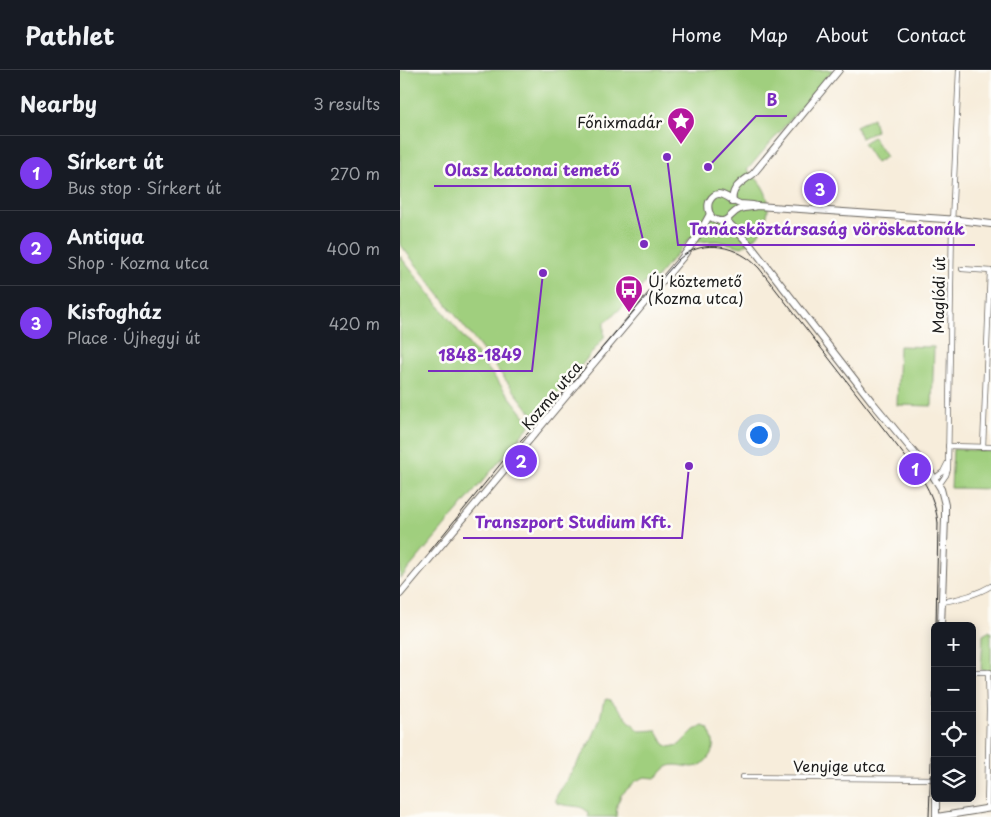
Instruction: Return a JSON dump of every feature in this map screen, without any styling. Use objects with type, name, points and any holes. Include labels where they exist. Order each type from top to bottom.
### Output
[{"type":"street","name":"Kozma utca","points":[[732,201],[736,188],[753,174],[839,70]]},
{"type":"street","name":"Maglódi út","points":[[939,485],[948,472],[952,219],[959,70]]},
{"type":"street","name":"Kozma utca","points":[[400,594],[682,258],[710,214],[708,206],[711,200],[716,196],[724,195],[740,178],[754,171]]},
{"type":"street","points":[[724,195],[735,206],[733,214],[747,242]]},
{"type":"street","points":[[732,201],[756,206],[952,219],[991,224]]},
{"type":"street","name":"Kozma utca","points":[[699,234],[711,224],[728,219],[739,210],[756,206]]},
{"type":"street","points":[[710,214],[712,218],[730,224],[747,242],[939,485],[944,499],[946,518],[942,622]]},
{"type":"street","points":[[962,269],[990,270],[983,447]]},
{"type":"street","points":[[948,446],[991,447]]},
{"type":"street","points":[[935,478],[945,469],[948,460]]},
{"type":"street","points":[[942,602],[972,595],[991,586]]},
{"type":"street","points":[[936,802],[936,817],[989,809],[990,672],[976,672]]},
{"type":"street","name":"Venyige utca","points":[[743,777],[931,779]]},
{"type":"green space","points":[[400,70],[833,70],[747,170],[759,181],[768,202],[766,217],[756,237],[742,247],[717,241],[699,242],[690,238],[655,280],[650,277],[628,299],[627,303],[604,323],[604,338],[557,397],[536,419],[400,244]]},
{"type":"green space","points":[[873,118],[876,131],[861,138],[856,126]]},
{"type":"green space","points":[[873,137],[886,157],[876,163],[863,143]]},
{"type":"green space","points":[[400,256],[531,424],[400,579]]},
{"type":"green space","points":[[899,346],[934,347],[932,406],[897,405]]},
{"type":"green space","points":[[953,449],[991,451],[991,489],[951,488]]},
{"type":"green space","points":[[990,631],[991,671],[981,670],[983,635]]},
{"type":"green space","points":[[606,699],[611,700],[640,731],[656,730],[664,744],[669,747],[679,745],[694,730],[703,726],[708,728],[713,740],[713,746],[708,758],[698,766],[672,765],[655,778],[645,777],[636,781],[621,795],[617,805],[616,817],[588,817],[589,814],[586,810],[560,804],[556,802],[556,797],[592,739]]},
{"type":"tram line","points":[[429,552],[516,445],[679,259],[699,248],[720,247],[741,254],[759,268],[918,473],[925,485],[934,503],[938,523],[936,622]]},
{"type":"tram line","points":[[929,817],[935,667]]},
{"type":"place","name":"Főnixmadár","points":[[681,145]]},
{"type":"place","name":"Tanácsköztársaság vöröskatonák","points":[[667,157]]},
{"type":"place","name":"B","points":[[708,167]]},
{"type":"place","name":"Kisfogház","points":[[820,189]]},
{"type":"place","name":"Olasz katonai temető","points":[[644,244]]},
{"type":"place","name":"1848-1849","points":[[543,273]]},
{"type":"place","name":"Új köztemető (Kozma utca)","points":[[629,313]]},
{"type":"place","name":"Antiqua","points":[[521,461]]},
{"type":"place","name":"Transzport Studium Kft.","points":[[689,466]]},
{"type":"place","name":"Sírkert út","points":[[915,469]]}]
